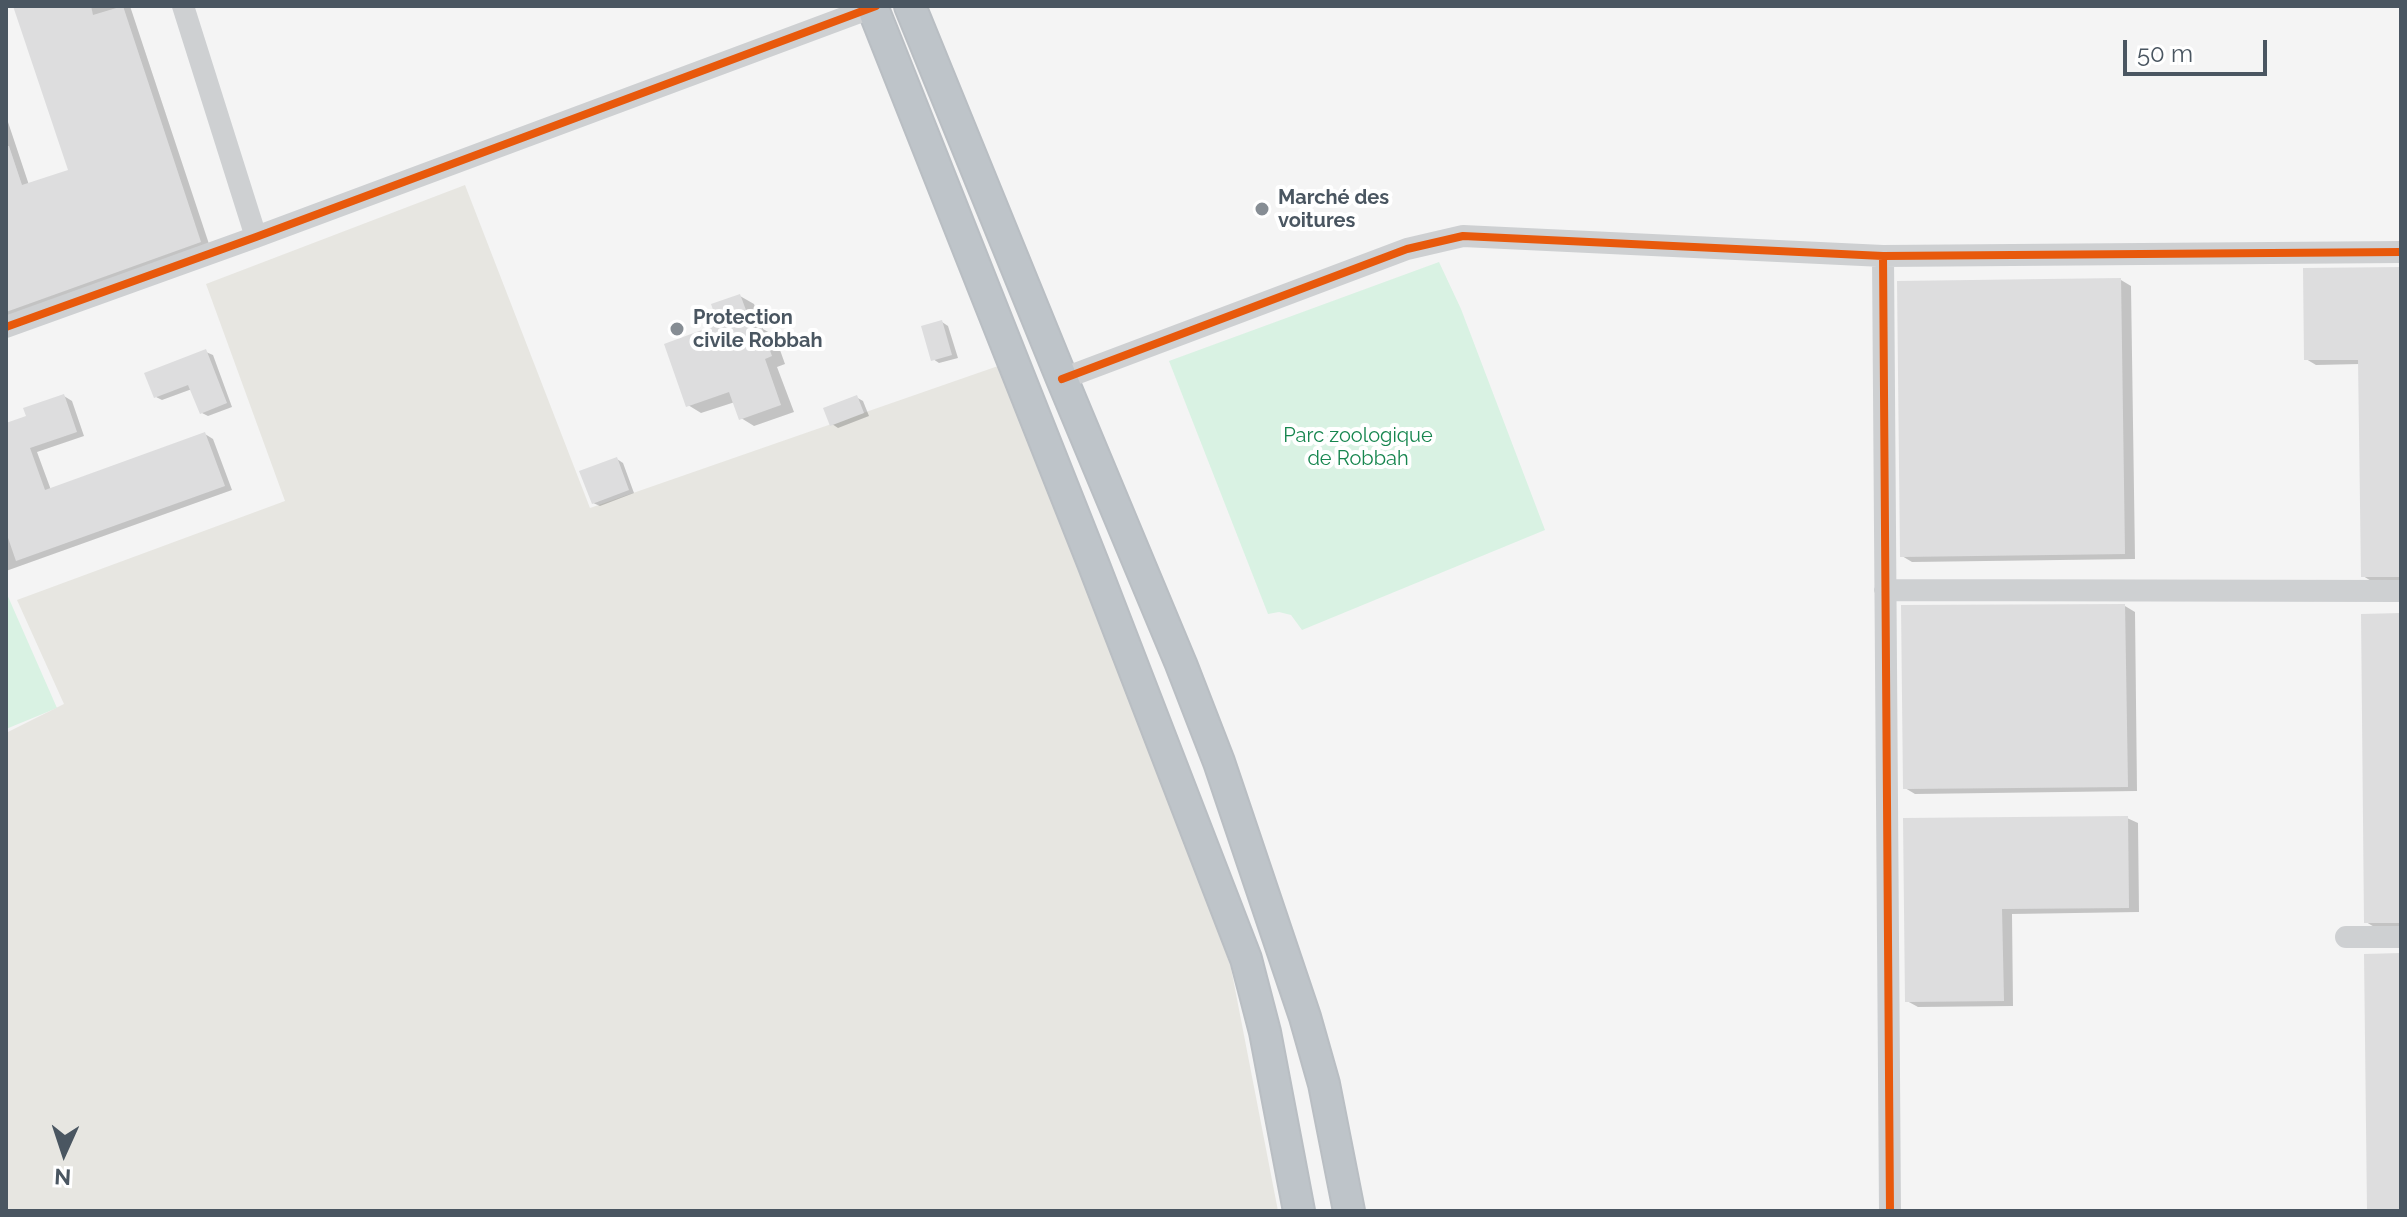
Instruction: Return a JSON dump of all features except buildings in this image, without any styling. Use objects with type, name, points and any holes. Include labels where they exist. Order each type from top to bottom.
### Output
[{"type":"highway","points":[[874,6],[1246,959],[1265,1032],[1299,1211]]},
{"type":"highway","points":[[910,6],[1181,664],[1224,777],[1305,1017],[1324,1084],[1349,1211]]},
{"type":"street","points":[[183,6],[256,237]]},
{"type":"street","points":[[6,327],[874,6]]},
{"type":"street","points":[[1062,379],[1407,249],[1463,236],[1883,256],[2401,252]]},
{"type":"street","points":[[1883,256],[1890,1211]]},
{"type":"street","points":[[1885,590],[2401,591]]},
{"type":"street","points":[[2346,937],[2401,937]]},
{"type":"green space","name":"Parc zoologique de Robbah","points":[[1439,262],[1461,309],[1545,530],[1302,630],[1291,615],[1279,612],[1268,614],[1169,361]]},
{"type":"green space","points":[[6,592],[57,708],[6,729]]},
{"type":"sand","points":[[465,185],[590,508],[1001,365],[1171,795],[1231,968],[1278,1211],[6,1211],[6,733],[64,704],[17,600],[285,501],[206,284]]},
{"type":"cycle path","points":[[6,327],[876,6]]},
{"type":"cycle path","points":[[1062,379],[1407,249],[1463,236],[1883,256],[2401,252]]},
{"type":"cycle path","points":[[1883,256],[1890,1211]]},
{"type":"place","name":"Marché des voitures","points":[[1262,209]]},
{"type":"place","name":"Protection civile Robbah","points":[[677,329]]}]
